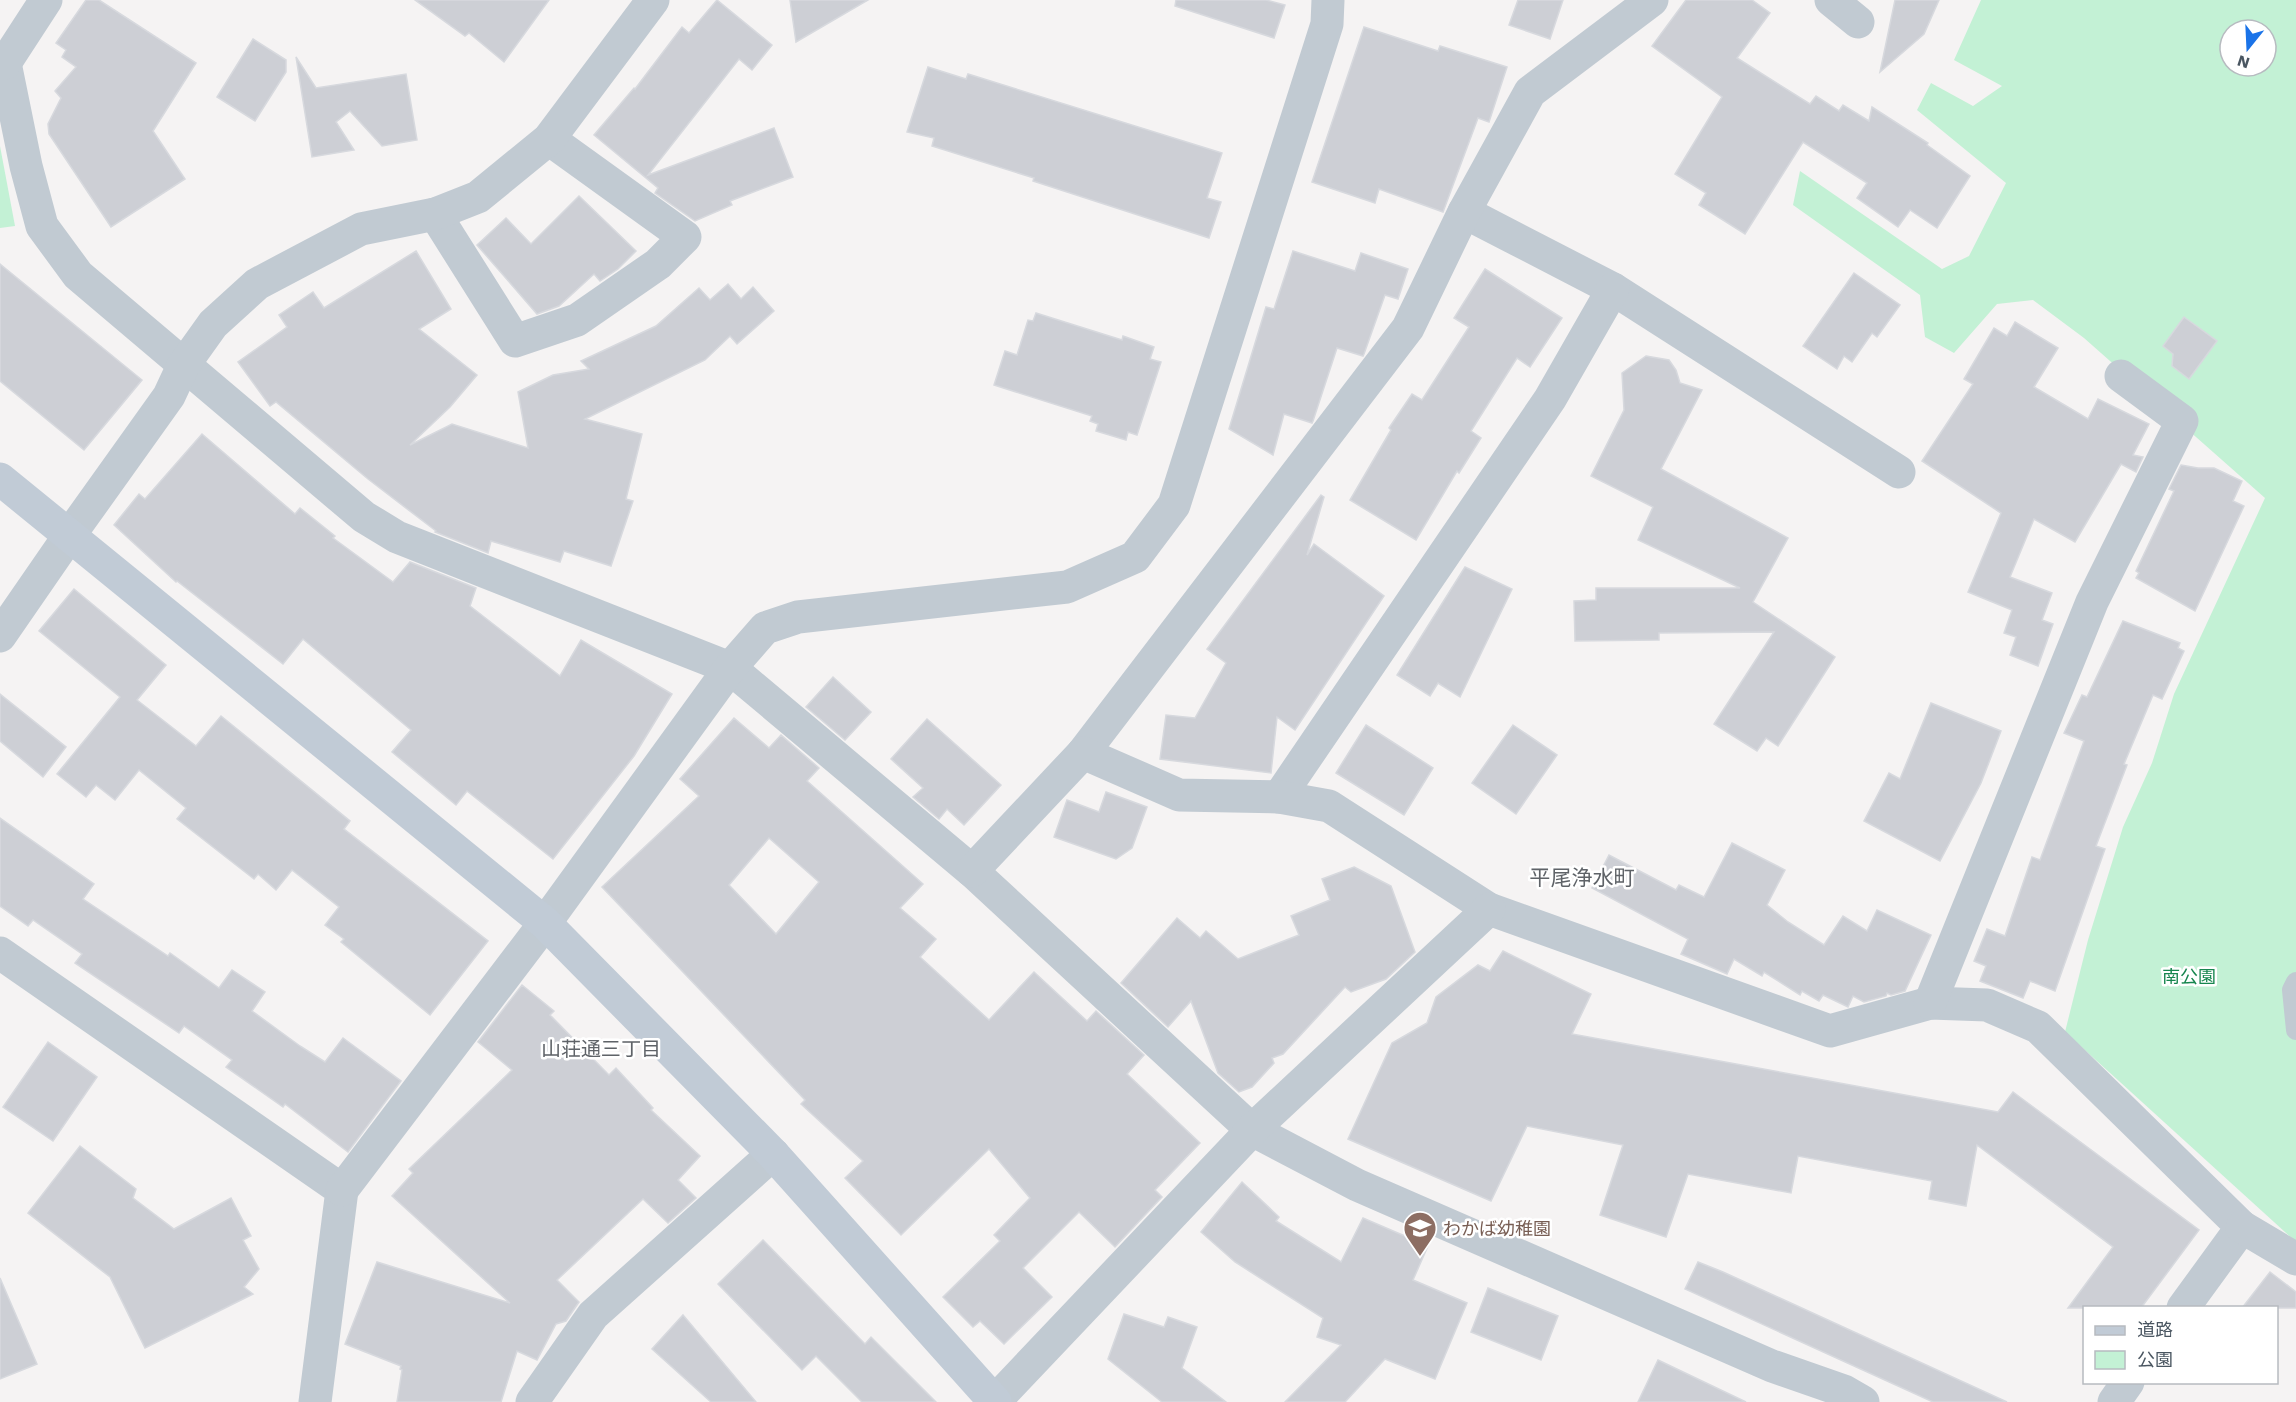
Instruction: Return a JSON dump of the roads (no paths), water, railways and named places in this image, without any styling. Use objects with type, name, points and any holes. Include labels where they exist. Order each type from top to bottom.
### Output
[{"type":"street","points":[[46,0],[3,61],[42,226],[78,275],[364,517],[397,537],[730,668],[972,872],[1252,1130],[1357,1185],[1772,1366],[1844,1391],[1863,1402]]},
{"type":"street","points":[[0,636],[169,396],[183,366],[213,324],[256,284],[361,229],[435,214],[478,197],[549,139],[653,0]]},
{"type":"street","points":[[315,1402],[342,1190],[545,922],[730,668],[765,628],[798,617],[1067,586],[1135,557],[1174,504],[1327,24],[1328,0]]},
{"type":"street","points":[[972,872],[1083,753],[1408,328],[1464,212],[1530,92],[1652,0]]},
{"type":"street","points":[[1831,0],[1858,22]]},
{"type":"street","points":[[435,214],[515,341],[577,320],[658,264],[685,237],[549,139]]},
{"type":"street","points":[[1464,212],[1613,289],[1899,472]]},
{"type":"street","points":[[1279,797],[1550,399],[1613,289]]},
{"type":"street","points":[[1930,1004],[2092,602],[2182,421],[2121,376]]},
{"type":"street","points":[[0,479],[545,922],[773,1154],[995,1402],[1252,1130],[1489,909]]},
{"type":"street","points":[[1083,753],[1179,795],[1279,797],[1329,806],[1489,909],[1830,1031],[1930,1004],[1986,1005],[2038,1027],[2242,1227],[2296,1259]]},
{"type":"street","points":[[0,953],[342,1190]]},
{"type":"street","points":[[532,1402],[593,1315],[773,1154]]},
{"type":"street","points":[[2184,1306],[2242,1227]]},
{"type":"street","points":[[2114,1402],[2127,1384]]},
{"type":"lane","points":[[2296,982],[2292,990],[2296,1030]]},
{"type":"place","name":"わかば幼稚園","points":[[1420,1257]]},
{"type":"district","name":"平尾浄水町","points":[[1582,877]]},
{"type":"district","name":"山荘通三丁目","points":[[601,1049]]},
{"type":"park label","name":"南公園","points":[[2189,976]]}]
